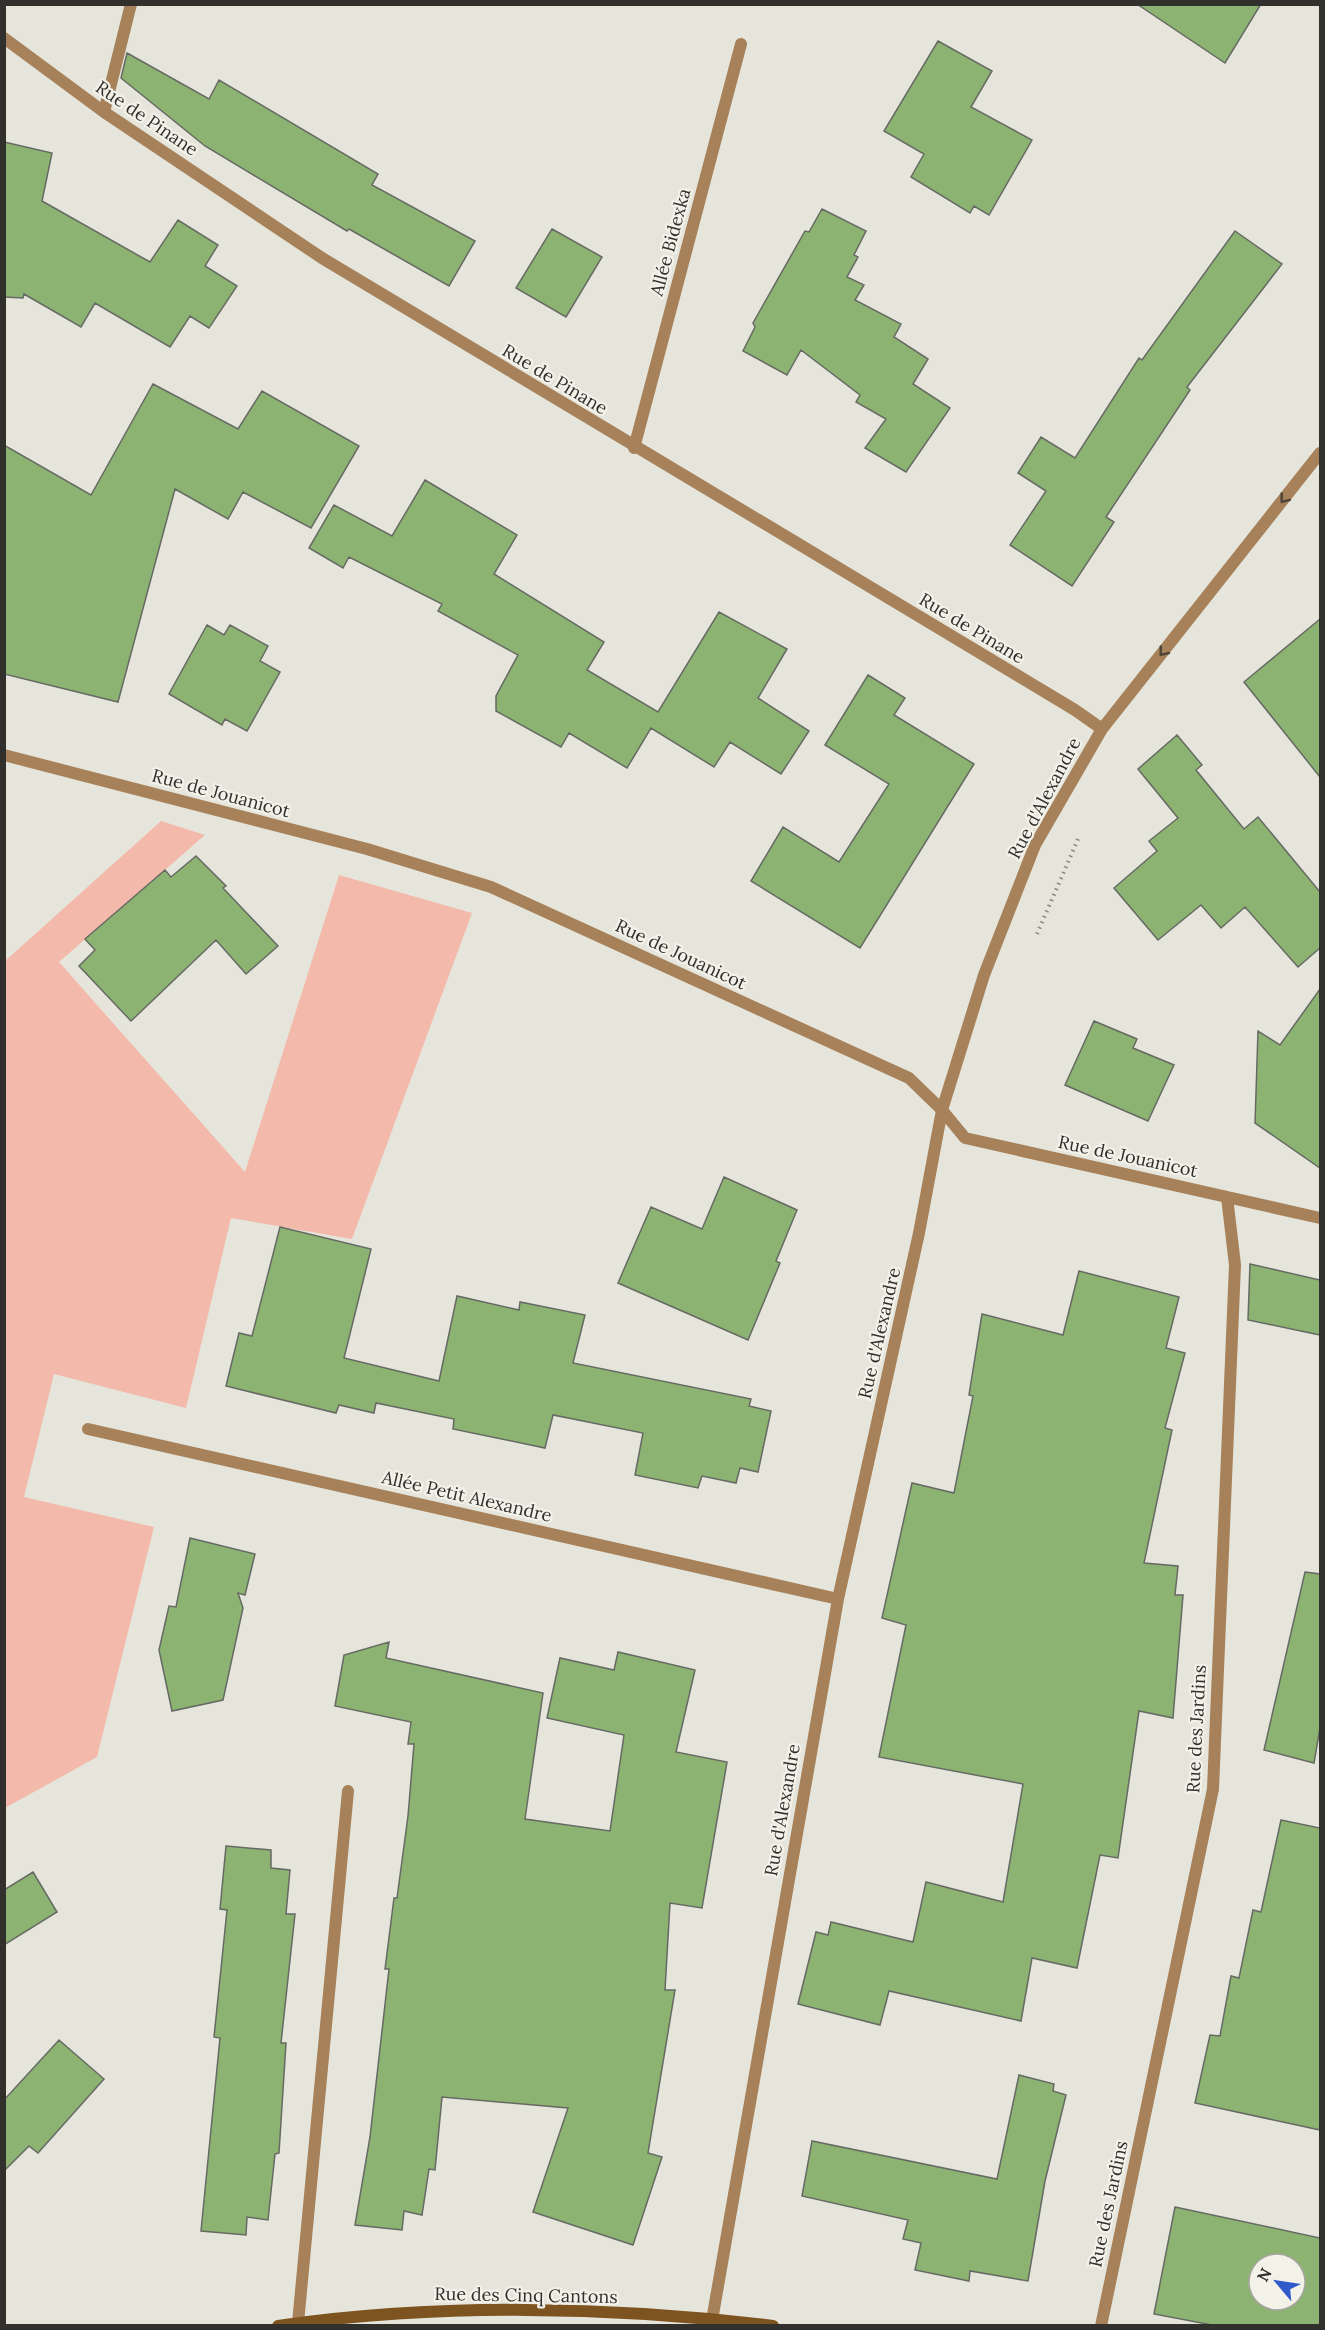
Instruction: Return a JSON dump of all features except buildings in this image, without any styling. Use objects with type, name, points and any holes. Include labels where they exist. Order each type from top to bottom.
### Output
[{"type":"street","points":[[104,112],[131,4]]},
{"type":"street","name":"Rue de Pinane","points":[[4,38],[104,112],[322,258],[634,448],[1065,704],[1102,729]]},
{"type":"street","name":"Allée Bidexka","points":[[634,448],[741,44]]},
{"type":"street","name":"Rue d'Alexandre","points":[[711,2322],[838,1599],[920,1233],[942,1110],[984,975],[1035,845],[1102,729],[1320,453]]},
{"type":"street","name":"Rue de Jouanicot","points":[[4,755],[367,849],[491,887],[909,1078],[942,1110],[965,1138],[1320,1218]]},
{"type":"street","name":"Rue des Jardins","points":[[1101,2325],[1213,1789],[1235,1265],[1227,1197]]},
{"type":"street","name":"Allée Petit Alexandre","points":[[88,1429],[838,1599]]},
{"type":"street","points":[[298,2323],[348,1791]]},
{"type":"street","name":"Rue des Cinq Cantons","points":[[278,2325],[418,2312],[561,2312],[773,2325]]},
{"type":"path","points":[[1037,935],[1082,832]]},
{"type":"shaded area","points":[[161,821],[205,835],[59,962],[245,1172],[339,875],[472,913],[352,1239],[231,1218],[186,1408],[54,1374],[24,1497],[154,1527],[97,1757],[5,1808],[5,961]]}]
